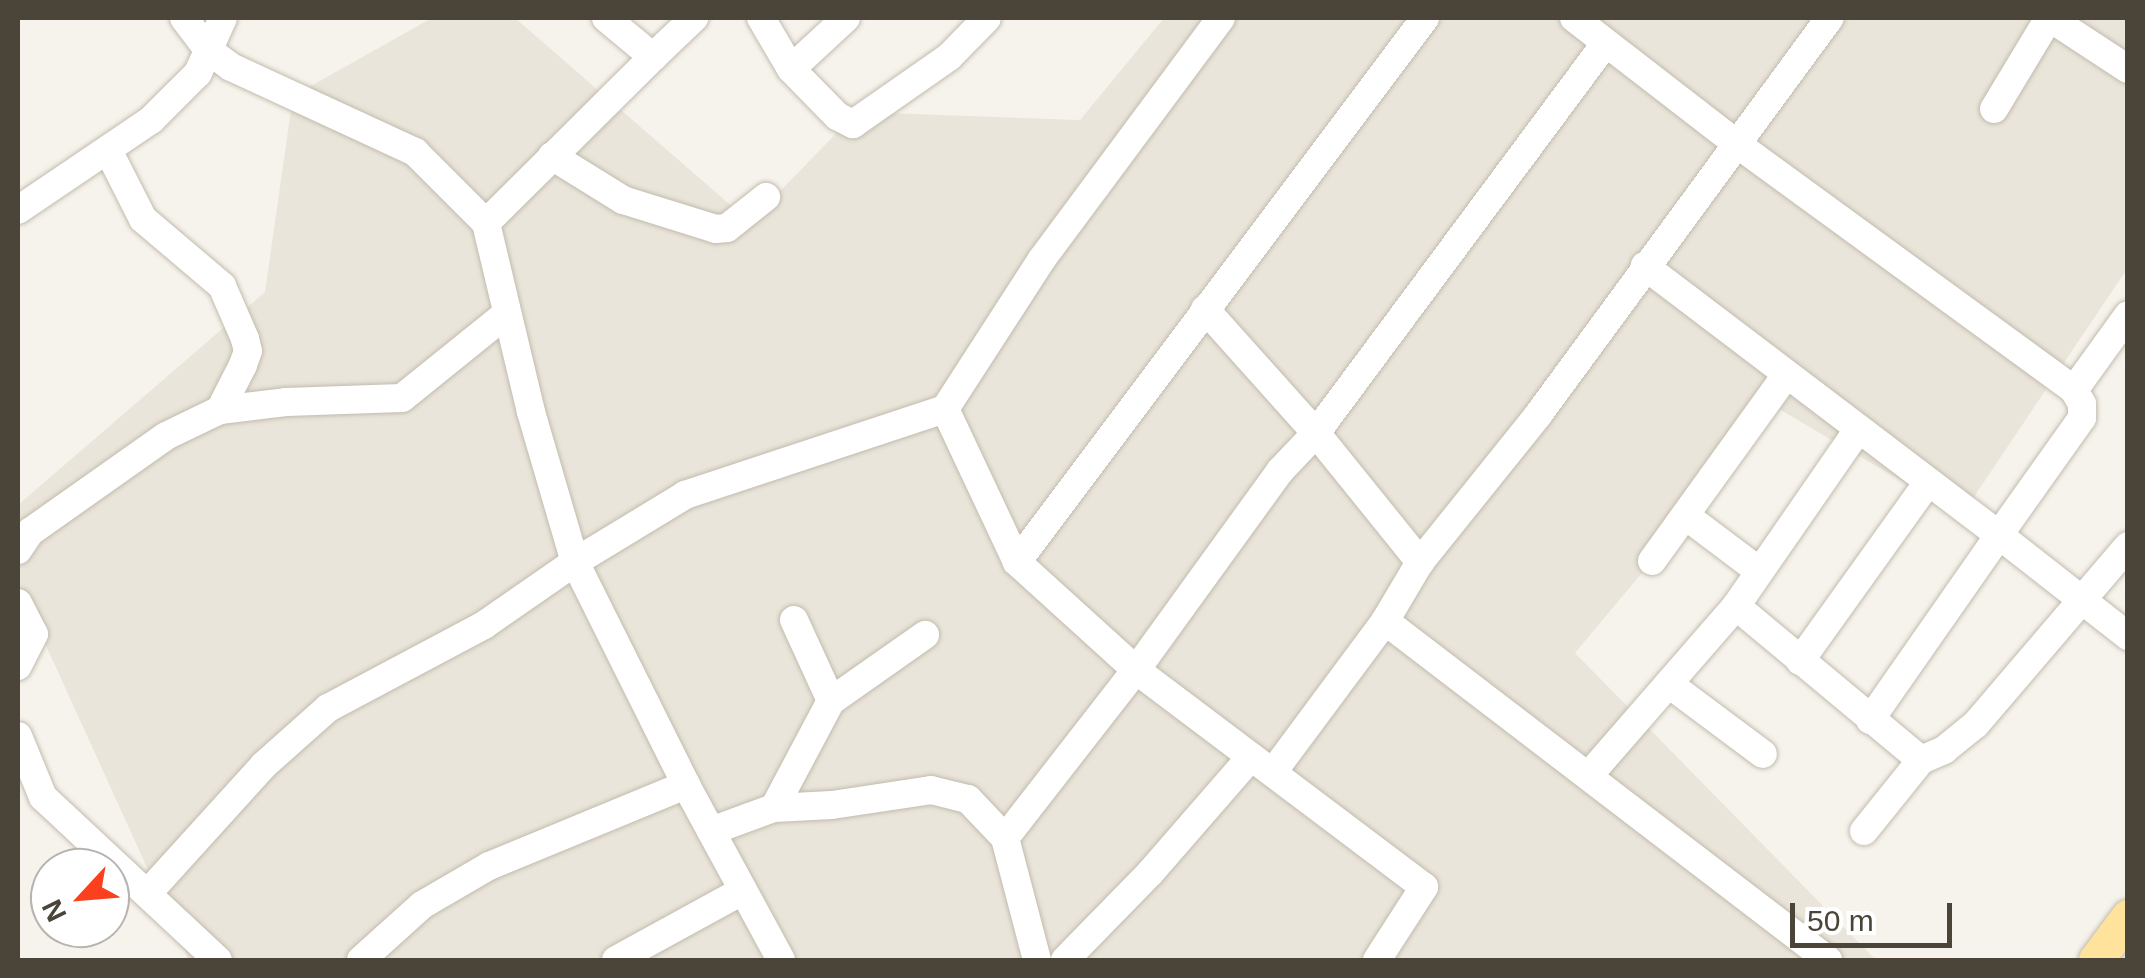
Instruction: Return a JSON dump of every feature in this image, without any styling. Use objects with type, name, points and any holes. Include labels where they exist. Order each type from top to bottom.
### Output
[{"type":"main road","points":[[2096,960],[2128,917]]},
{"type":"street","points":[[184,18],[208,49],[242,73],[415,152],[486,223],[506,314],[575,562],[686,785],[781,960]]},
{"type":"street","points":[[18,210],[151,120],[198,73],[222,18]]},
{"type":"street","points":[[606,18],[653,57]]},
{"type":"street","points":[[486,223],[694,18]]},
{"type":"street","points":[[761,18],[791,69],[836,116],[853,124],[949,57],[987,18]]},
{"type":"street","points":[[791,69],[846,18]]},
{"type":"street","points":[[147,894],[264,765],[328,708],[484,625],[575,562],[685,495],[945,409],[1042,259],[1221,18]]},
{"type":"street","points":[[1018,562],[1424,18]]},
{"type":"street","points":[[1574,18],[1737,144],[2074,390],[2082,404],[2082,418],[1870,720]]},
{"type":"street","points":[[1065,960],[1262,765],[1384,621],[1420,562],[1538,415],[1828,18]]},
{"type":"street","points":[[1994,109],[2050,18],[2128,69]]},
{"type":"street","points":[[1006,838],[1136,670],[1280,471],[1316,433],[1606,42]]},
{"type":"street","points":[[108,152],[143,218],[222,286],[248,351],[220,410]]},
{"type":"street","points":[[552,156],[624,200],[716,229],[727,228],[766,197]]},
{"type":"street","points":[[1644,266],[2128,636]]},
{"type":"street","points":[[1205,309],[1316,433],[1420,562]]},
{"type":"street","points":[[18,550],[30,532],[121,464],[220,410],[286,402],[402,398],[506,314]]},
{"type":"street","points":[[2074,390],[2128,315]]},
{"type":"street","points":[[1652,561],[1786,375]]},
{"type":"street","points":[[945,409],[1018,562],[1136,670],[1424,887],[1377,960]]},
{"type":"street","points":[[1590,774],[1736,606],[1858,430]]},
{"type":"street","points":[[1800,661],[1928,482]]},
{"type":"street","points":[[1686,516],[1759,571]]},
{"type":"street","points":[[1864,831],[1921,760],[1944,750],[1976,724],[2128,546]]},
{"type":"street","points":[[18,603],[34,634],[18,666]]},
{"type":"street","points":[[1736,606],[1921,760]]},
{"type":"street","points":[[794,620],[832,701]]},
{"type":"street","points":[[1384,621],[1590,774],[1828,960]]},
{"type":"street","points":[[774,808],[832,701],[925,635]]},
{"type":"street","points":[[1669,684],[1762,754]]},
{"type":"street","points":[[18,736],[43,796],[218,960]]},
{"type":"street","points":[[361,960],[422,905],[489,866],[686,785]]},
{"type":"street","points":[[711,830],[774,808],[832,805],[931,790],[968,799],[1006,838],[1037,960]]},
{"type":"street","points":[[616,960],[742,891]]},
{"type":"shaded area","points":[[432,18],[515,18],[750,222],[857,112],[1080,120],[1164,18],[2127,18],[2127,269],[1961,516],[1779,409],[1575,653],[1876,960],[189,960],[18,584],[18,505],[265,292],[293,96]]}]
